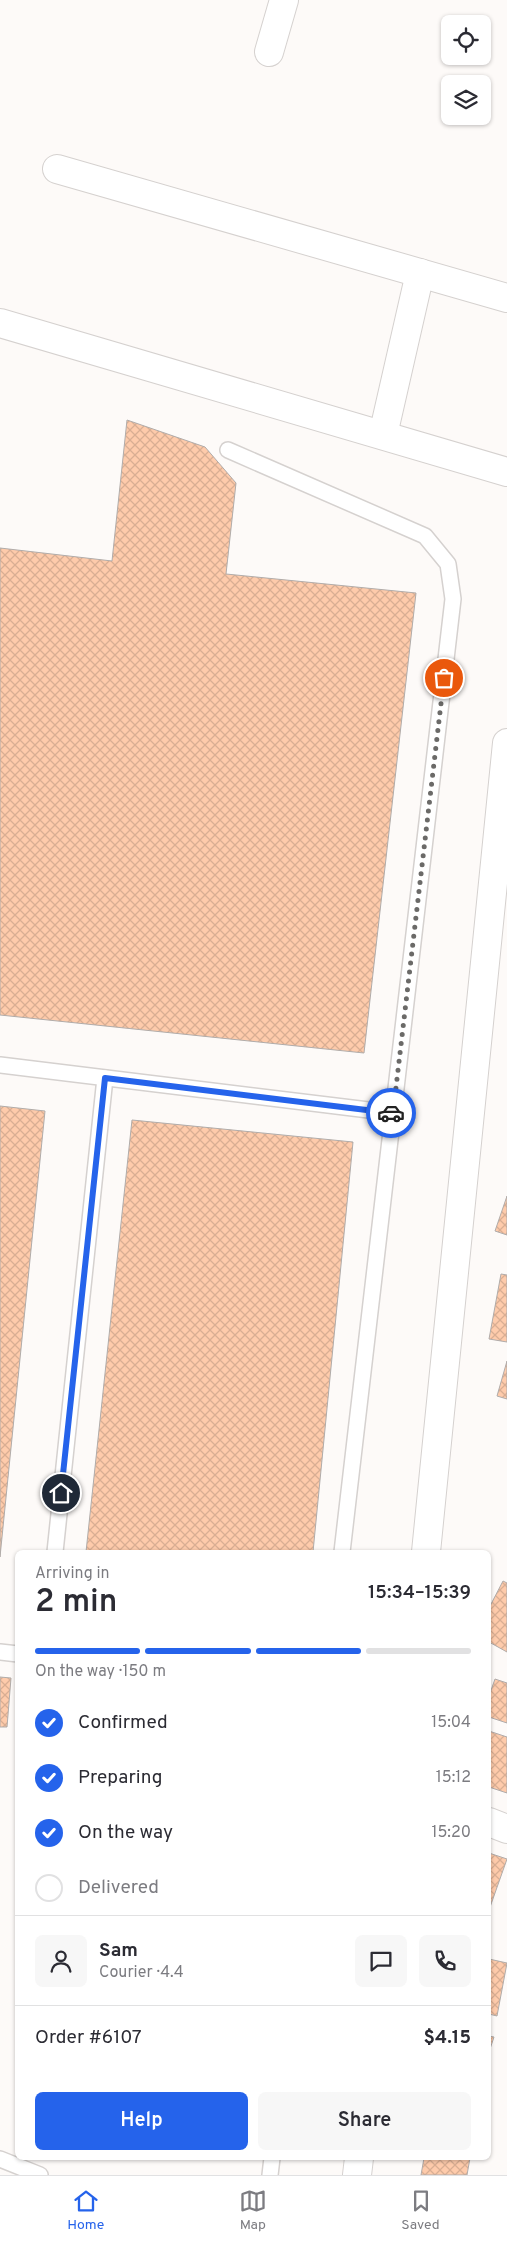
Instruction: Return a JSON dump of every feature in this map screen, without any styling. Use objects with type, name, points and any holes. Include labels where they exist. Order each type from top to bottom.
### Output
[{"type":"street","points":[[269,52],[284,0]]},
{"type":"street","points":[[57,169],[507,298]]},
{"type":"street","points":[[383,435],[420,273]]},
{"type":"street","points":[[0,323],[507,472]]},
{"type":"street","points":[[426,1550],[507,743]]},
{"type":"street","points":[[491,1823],[507,1829]]},
{"type":"street","points":[[357,2175],[359,2160]]},
{"type":"lane","points":[[228,450],[425,536],[448,564],[453,599],[342,1550]]},
{"type":"lane","points":[[0,1065],[393,1113]]},
{"type":"lane","points":[[55,1550],[105,1078]]},
{"type":"lane","points":[[0,1652],[15,1654]]},
{"type":"lane","points":[[0,2160],[40,2175]]},
{"type":"lane","points":[[270,2175],[272,2160]]},
{"type":"building","points":[[127,420],[205,447],[236,483],[226,574],[416,593],[364,1053],[0,1015],[0,548],[112,561]]},
{"type":"building","points":[[0,1106],[45,1111],[0,1557]]},
{"type":"building","points":[[132,1120],[353,1142],[313,1550],[86,1550]]},
{"type":"building","points":[[507,1196],[507,1235],[495,1231]]},
{"type":"building","points":[[501,1274],[507,1275],[507,1342],[489,1339]]},
{"type":"building","points":[[507,1361],[507,1399],[497,1396]]},
{"type":"building","points":[[503,1581],[507,1583],[507,1652],[491,1643],[491,1604]]},
{"type":"building","points":[[0,1677],[11,1678],[7,1727],[0,1727]]},
{"type":"building","points":[[495,1679],[507,1683],[507,1723],[491,1718],[491,1690]]},
{"type":"building","points":[[491,1732],[507,1737],[507,1793],[491,1788]]},
{"type":"building","points":[[491,1854],[507,1859],[491,1904]]},
{"type":"building","points":[[491,1959],[507,1963],[497,2016],[491,2014]]},
{"type":"building","points":[[424,2160],[470,2160],[467,2175],[421,2175]]},
{"type":"way so far","points":[[391,1113],[393,1113],[444,678]]},
{"type":"route","points":[[61,1493],[105,1078],[391,1113]]}]
